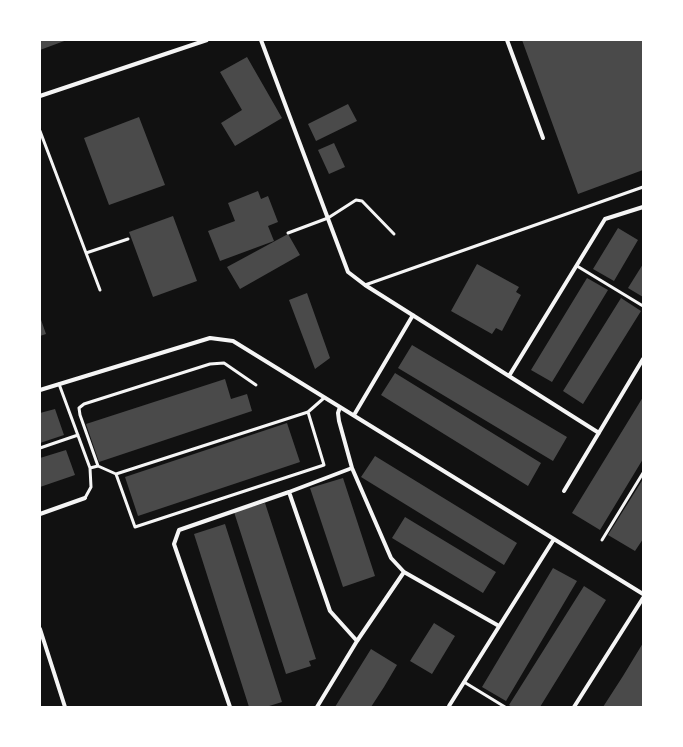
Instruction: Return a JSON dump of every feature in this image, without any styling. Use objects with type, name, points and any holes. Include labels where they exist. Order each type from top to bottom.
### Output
[{"type":"street","points":[[40,96],[207,40]]},
{"type":"street","points":[[261,40],[348,272],[365,285],[598,433]]},
{"type":"street","points":[[507,40],[543,138]]},
{"type":"street","points":[[509,376],[606,219],[643,207]]},
{"type":"street","points":[[354,416],[413,315]]},
{"type":"street","points":[[40,390],[210,338],[233,341],[643,594]]},
{"type":"street","points":[[564,491],[642,361]]},
{"type":"street","points":[[340,407],[338,421],[352,468],[391,558],[404,572],[499,626]]},
{"type":"street","points":[[230,707],[174,544],[179,530],[289,492],[352,468]]},
{"type":"street","points":[[289,492],[330,611],[357,641]]},
{"type":"street","points":[[40,514],[85,498]]},
{"type":"street","points":[[449,706],[554,539]]},
{"type":"street","points":[[317,707],[357,641],[404,572]]},
{"type":"street","points":[[574,707],[641,604],[643,598]]},
{"type":"street","points":[[40,629],[66,707]]},
{"type":"lane","points":[[40,131],[100,290]]},
{"type":"lane","points":[[365,285],[643,187]]},
{"type":"lane","points":[[288,233],[328,218],[356,200],[362,201],[394,234]]},
{"type":"lane","points":[[86,253],[128,239]]},
{"type":"lane","points":[[577,266],[643,306]]},
{"type":"lane","points":[[98,466],[80,415],[79,408],[84,404],[210,364],[224,363],[256,386]]},
{"type":"lane","points":[[59,384],[90,468],[91,487],[85,498]]},
{"type":"lane","points":[[90,468],[98,466],[116,474],[308,412],[324,398]]},
{"type":"lane","points":[[116,474],[135,527],[324,465],[308,412]]},
{"type":"lane","points":[[40,448],[78,435]]},
{"type":"lane","points":[[602,540],[643,473]]},
{"type":"lane","points":[[464,682],[505,707]]},
{"type":"building","points":[[40,40],[67,40],[40,50]]},
{"type":"building","points":[[522,40],[643,40],[643,170],[578,194]]},
{"type":"building","points":[[247,57],[282,118],[235,146],[221,123],[242,110],[220,72]]},
{"type":"building","points":[[348,104],[357,121],[316,141],[308,124]]},
{"type":"building","points":[[139,117],[165,185],[109,205],[84,138]]},
{"type":"building","points":[[334,143],[345,167],[329,174],[318,150]]},
{"type":"building","points":[[258,191],[261,199],[268,196],[278,222],[268,226],[274,241],[220,261],[208,231],[235,221],[228,203]]},
{"type":"building","points":[[173,216],[197,281],[153,297],[129,232]]},
{"type":"building","points":[[618,228],[638,240],[614,281],[593,269]]},
{"type":"building","points":[[288,234],[300,255],[240,289],[227,267]]},
{"type":"building","points":[[477,264],[519,287],[516,292],[521,295],[502,331],[496,328],[492,334],[451,311]]},
{"type":"building","points":[[643,264],[643,297],[628,288]]},
{"type":"building","points":[[587,278],[608,290],[552,382],[531,370]]},
{"type":"building","points":[[307,293],[330,358],[315,369],[289,300]]},
{"type":"building","points":[[621,298],[641,311],[583,404],[563,391]]},
{"type":"building","points":[[40,317],[46,334],[40,336]]},
{"type":"building","points":[[412,345],[567,437],[553,461],[398,368]]},
{"type":"building","points":[[395,373],[541,463],[528,486],[381,395]]},
{"type":"building","points":[[225,379],[231,399],[247,394],[252,411],[99,462],[86,424]]},
{"type":"building","points":[[643,397],[643,459],[600,530],[572,513]]},
{"type":"building","points":[[55,409],[64,435],[40,443],[40,413]]},
{"type":"building","points":[[287,423],[300,462],[138,516],[125,477]]},
{"type":"building","points":[[66,450],[75,475],[40,487],[40,458]]},
{"type":"building","points":[[375,456],[517,543],[504,565],[361,477]]},
{"type":"building","points":[[343,478],[375,576],[343,587],[310,488]]},
{"type":"building","points":[[643,479],[643,539],[635,551],[608,535]]},
{"type":"building","points":[[265,503],[316,659],[309,661],[311,666],[286,674],[234,512]]},
{"type":"building","points":[[405,517],[496,572],[483,593],[392,538]]},
{"type":"building","points":[[225,524],[282,702],[266,707],[249,707],[194,534]]},
{"type":"building","points":[[553,568],[577,581],[506,701],[482,687]]},
{"type":"building","points":[[584,586],[606,600],[540,707],[512,707],[509,705]]},
{"type":"building","points":[[434,623],[455,636],[432,674],[410,661]]},
{"type":"building","points":[[643,643],[642,707],[603,707],[623,676]]},
{"type":"building","points":[[371,649],[397,665],[384,687],[371,707],[335,707]]}]
